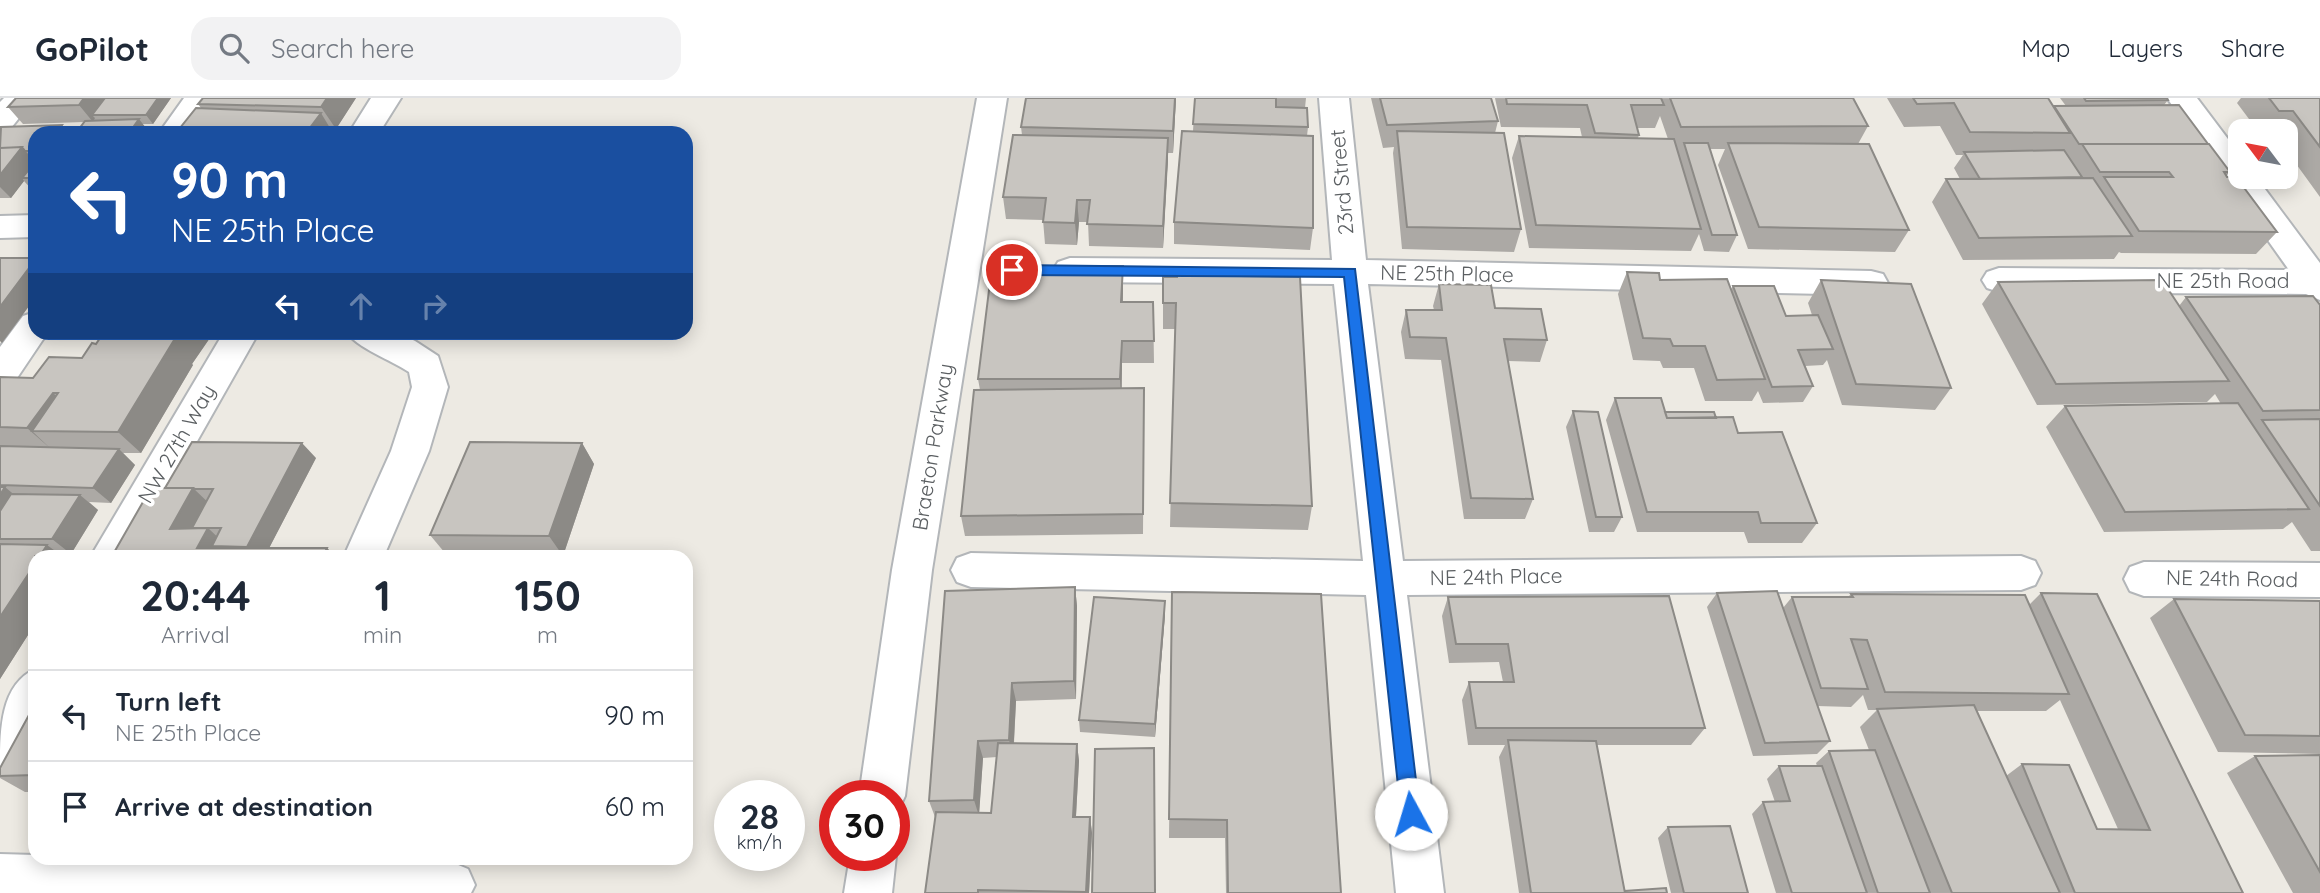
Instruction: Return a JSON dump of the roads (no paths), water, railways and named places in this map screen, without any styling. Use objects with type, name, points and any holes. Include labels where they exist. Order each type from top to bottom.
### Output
[{"type":"street","points":[[0,121],[20,98]]},
{"type":"street","points":[[179,126],[199,98]]},
{"type":"street","points":[[368,126],[386,98]]},
{"type":"street","name":"Braeton Parkway","points":[[883,780],[912,570],[992,98]]},
{"type":"street","name":"23rd Street","points":[[1334,98],[1350,272],[1420,893]]},
{"type":"street","points":[[2182,98],[2318,284]]},
{"type":"street","points":[[0,227],[28,226]]},
{"type":"street","name":"NE 25th Place","points":[[1039,270],[1350,272],[1883,284]]},
{"type":"street","name":"NE 25th Road","points":[[1999,280],[2318,284]]},
{"type":"street","points":[[0,374],[28,335]]},
{"type":"street","name":"NW 27th Way","points":[[115,550],[237,340]]},
{"type":"street","points":[[367,550],[410,451],[430,387],[425,365],[381,340]]},
{"type":"street","name":"NE 24th Place","points":[[971,570],[1384,578],[2021,572]]},
{"type":"street","name":"NE 24th Road","points":[[2144,579],[2320,580]]},
{"type":"street","points":[[0,748],[28,700]]},
{"type":"street","points":[[0,877],[229,869],[451,885]]},
{"type":"street","points":[[869,893],[871,871]]}]
